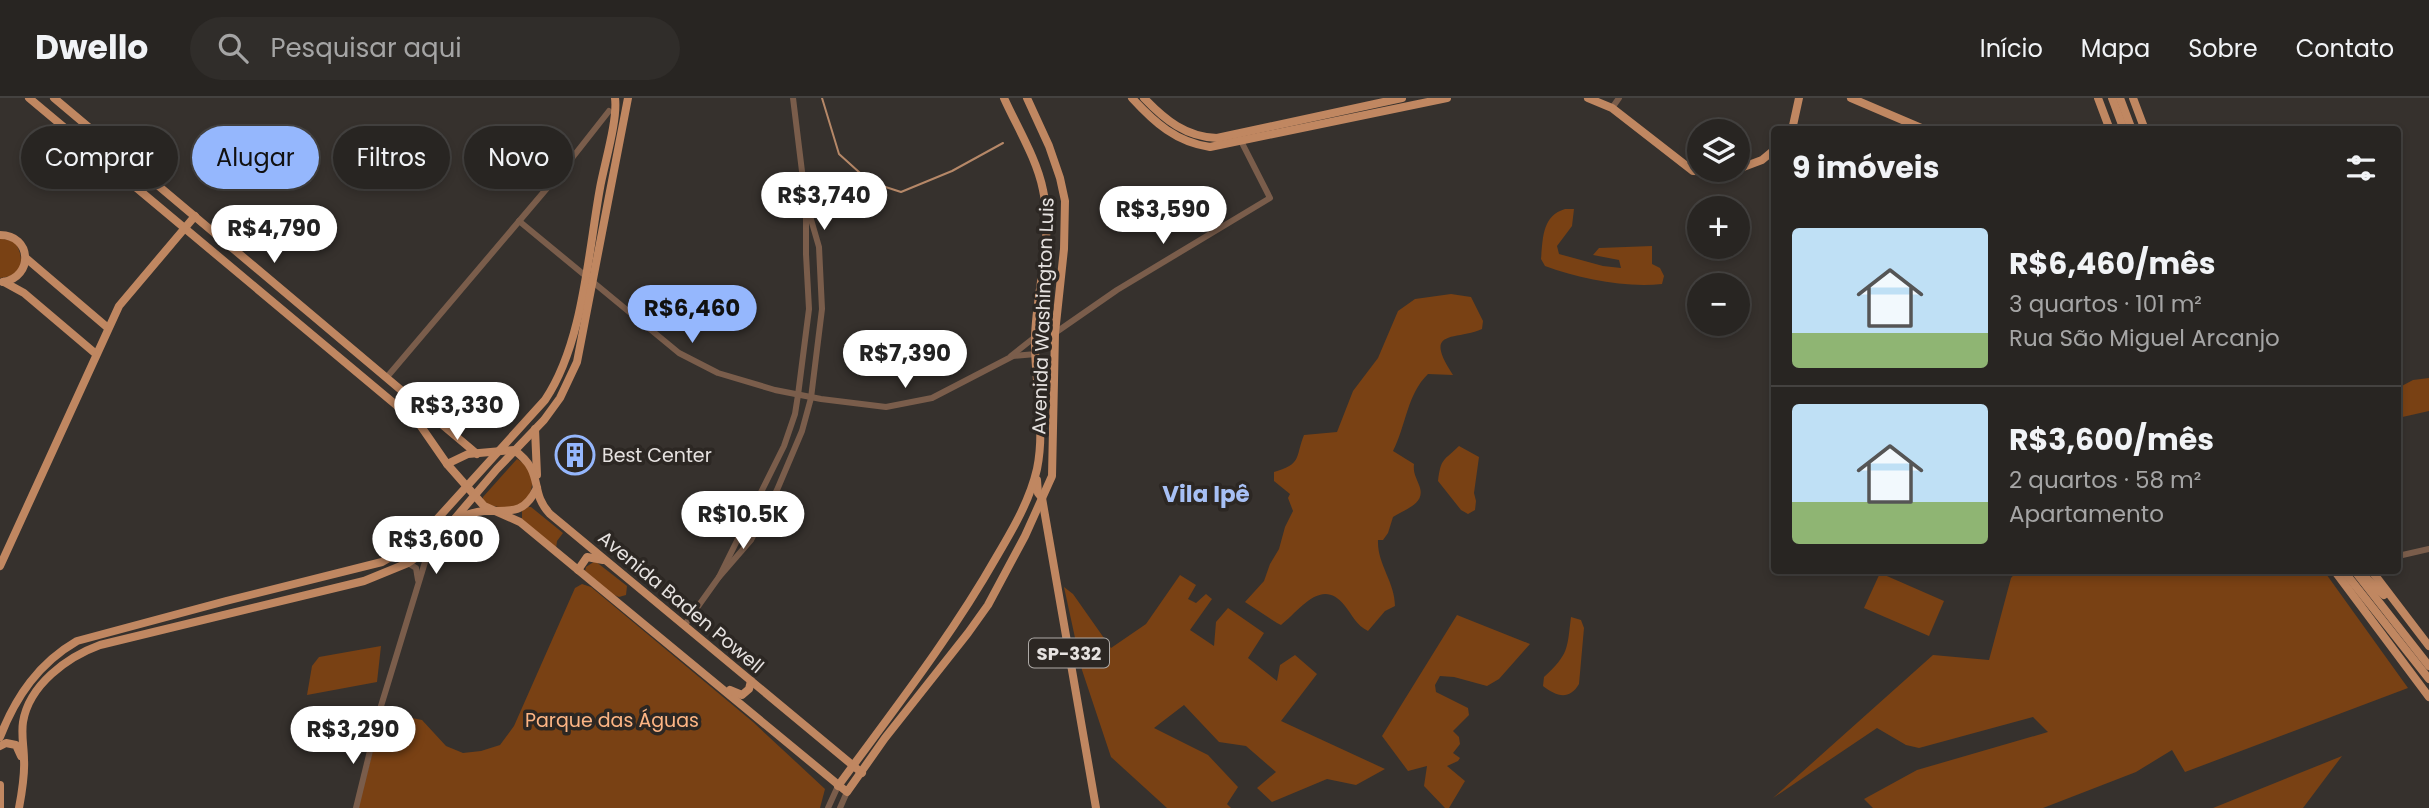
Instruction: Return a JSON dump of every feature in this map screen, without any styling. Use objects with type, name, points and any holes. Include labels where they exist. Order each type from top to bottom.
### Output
[{"type":"main road","points":[[29,98],[420,425],[447,464],[464,456],[514,450]]},
{"type":"main road","points":[[54,98],[477,454]]},
{"type":"main road","points":[[19,808],[24,773],[25,713],[49,676],[88,650],[364,581],[408,562],[429,549],[552,410],[570,380],[580,349],[628,98]]},
{"type":"main road","name":"Avenida Washington Luis","points":[[838,786],[968,606],[1019,516],[1037,470],[1040,423],[1035,337],[1045,237],[1044,193],[1004,98]]},
{"type":"main road","name":"Avenida Washington Luis","points":[[847,792],[885,738],[988,605],[1052,476],[1055,332],[1065,237],[1064,193],[1049,146],[1027,98]]},
{"type":"main road","points":[[1132,98],[1161,127],[1187,142],[1215,147],[1239,137],[1402,98]]},
{"type":"main road","points":[[1144,98],[1166,119],[1202,138],[1239,137],[1447,98]]},
{"type":"main road","points":[[1588,98],[1612,108],[1687,166]]},
{"type":"main road","points":[[1793,126],[1800,98]]},
{"type":"main road","points":[[1851,98],[1917,126]]},
{"type":"main road","points":[[2098,98],[2108,126]]},
{"type":"main road","points":[[2112,98],[2122,126]]},
{"type":"main road","points":[[2120,98],[2130,126]]},
{"type":"main road","points":[[2133,98],[2144,126]]},
{"type":"main road","points":[[0,737],[16,702],[30,680],[62,650],[77,641],[382,562],[399,554],[429,528],[532,416],[555,386],[568,355],[585,276],[616,100]]},
{"type":"main road","points":[[1750,164],[1762,160],[1771,152]]},
{"type":"main road","points":[[0,566],[119,306],[195,216]]},
{"type":"main road","points":[[0,234],[18,240],[27,259],[108,328]]},
{"type":"main road","points":[[2,282],[21,273],[27,259]]},
{"type":"main road","points":[[2,282],[24,293],[96,354]]},
{"type":"main road","points":[[1037,316],[1047,311],[1056,318]]},
{"type":"main road","points":[[456,518],[484,511],[510,512],[522,507],[537,488],[535,429]]},
{"type":"main road","name":"Avenida Baden Powell","points":[[514,450],[529,463],[542,506],[550,514],[862,773]]},
{"type":"main road","name":"Avenida Baden Powell","points":[[447,464],[484,506],[520,522],[847,792]]},
{"type":"main road","points":[[1037,470],[1036,488],[1042,498]]},
{"type":"main road","name":"SP-332","points":[[1042,498],[1096,808]]},
{"type":"main road","points":[[1034,517],[1041,517],[1047,525]]},
{"type":"main road","points":[[578,570],[587,557],[606,560]]},
{"type":"main road","points":[[2337,574],[2429,696]]},
{"type":"main road","points":[[2346,574],[2429,679]]},
{"type":"main road","points":[[2359,574],[2429,666]]},
{"type":"main road","points":[[2360,574],[2402,611]]},
{"type":"main road","points":[[2374,574],[2429,646]]},
{"type":"main road","points":[[337,575],[335,580],[338,587]]},
{"type":"main road","points":[[320,579],[323,584],[322,591]]},
{"type":"main road","points":[[698,669],[739,695],[747,692],[751,681]]},
{"type":"main road","points":[[0,746],[6,743],[16,745],[24,773]]},
{"type":"main road","points":[[0,785],[0,808]]},
{"type":"street","points":[[719,577],[783,446],[795,414],[798,395],[809,309],[806,204],[793,98]]},
{"type":"street","points":[[1612,108],[1619,98]]},
{"type":"street","points":[[387,377],[609,111]]},
{"type":"street","points":[[595,131],[621,133]]},
{"type":"street","points":[[1055,332],[1116,290],[1270,198],[1239,137]]},
{"type":"street","points":[[684,626],[719,577],[743,551],[762,519],[802,431],[811,398],[822,309],[819,247],[806,204]]},
{"type":"street","points":[[519,222],[691,361],[718,373],[798,395],[886,407],[913,403],[950,391],[1007,359],[1020,354],[1035,354]]},
{"type":"street","points":[[806,254],[807,243],[813,241],[821,284]]},
{"type":"street","points":[[1056,318],[1073,320]]},
{"type":"street","points":[[1007,359],[1035,337]]},
{"type":"street","points":[[747,520],[744,531],[747,538],[762,519]]},
{"type":"street","points":[[356,808],[381,706],[429,549]]},
{"type":"street","points":[[2401,555],[2429,549]]},
{"type":"street","points":[[408,562],[419,572],[416,596]]},
{"type":"street","points":[[828,808],[838,786]]},
{"type":"street","points":[[840,808],[847,792]]},
{"type":"green space","points":[[1574,209],[1572,226],[1557,246],[1559,254],[1621,268],[1619,260],[1593,255],[1599,248],[1652,246],[1652,264],[1660,268],[1664,276],[1662,284],[1633,285],[1603,281],[1545,266],[1541,259],[1545,229],[1557,212]]},
{"type":"green space","points":[[0,238],[15,242],[21,260],[14,274],[0,278]]},
{"type":"green space","points":[[1451,294],[1471,297],[1483,321],[1482,329],[1453,336],[1441,343],[1444,360],[1453,375],[1428,374],[1421,382],[1411,401],[1393,451],[1414,464],[1421,492],[1417,501],[1393,517],[1388,533],[1383,540],[1378,540],[1380,557],[1392,589],[1395,606],[1385,611],[1368,631],[1336,598],[1328,594],[1320,595],[1304,604],[1281,625],[1277,623],[1245,602],[1264,581],[1293,511],[1288,498],[1290,494],[1274,481],[1274,472],[1293,463],[1304,435],[1337,432],[1353,391],[1378,358],[1398,311],[1415,299]]},
{"type":"green space","points":[[2429,378],[2429,411],[2401,417],[2401,386],[2413,380]]},
{"type":"green space","points":[[1459,446],[1479,457],[1474,493],[1475,510],[1468,514],[1461,510],[1438,481],[1442,463]]},
{"type":"green space","points":[[517,459],[527,467],[532,479],[528,497],[520,505],[507,509],[489,505],[483,497]]},
{"type":"green space","points":[[528,507],[563,533],[557,541],[556,549],[522,519],[522,511]]},
{"type":"green space","points":[[595,561],[627,586],[626,595],[619,597],[612,594],[585,571],[586,567]]},
{"type":"green space","points":[[1880,574],[1944,601],[1929,636],[1864,608]]},
{"type":"green space","points":[[2014,574],[2326,574],[2408,688],[2185,772],[2172,750],[2136,772],[2043,808],[1873,808],[1864,799],[1917,770],[2048,732],[2033,717],[1919,748],[1906,745],[1877,728],[1773,798],[1933,655],[1989,660],[2011,578]]},
{"type":"green space","points":[[1180,575],[1196,585],[1188,599],[1196,603],[1206,594],[1212,599],[1190,630],[1214,646],[1216,622],[1228,608],[1264,633],[1248,658],[1277,681],[1280,665],[1295,655],[1317,674],[1281,721],[1385,769],[1356,785],[1327,779],[1272,802],[1257,788],[1276,772],[1246,746],[1219,742],[1184,705],[1154,728],[1208,755],[1238,787],[1227,804],[1231,808],[1167,808],[1111,757],[1082,670],[1064,587],[1073,594],[1111,648],[1146,624]]},
{"type":"green space","name":"Parque das Águas","points":[[582,584],[591,587],[753,722],[825,789],[820,808],[358,808],[383,712],[422,720],[446,746],[463,753],[500,745],[514,726],[575,588]]},
{"type":"green space","points":[[1457,615],[1530,644],[1499,679],[1487,686],[1440,676],[1435,685],[1436,692],[1468,708],[1469,715],[1453,731],[1459,737],[1460,744],[1453,753],[1460,758],[1447,766],[1465,781],[1449,808],[1445,808],[1424,786],[1427,766],[1408,771],[1382,736]]},
{"type":"green space","points":[[1571,617],[1581,620],[1584,628],[1579,684],[1571,693],[1562,695],[1543,686],[1544,677],[1565,650]]},
{"type":"green space","points":[[381,646],[377,682],[307,695],[312,666],[319,657]]},
{"type":"green space","points":[[2342,756],[2303,808],[2213,808]]},
{"type":"waterway","points":[[822,98],[839,154],[870,182],[901,192],[952,171],[1003,143]]},
{"type":"place","name":"Best Center","points":[[575,455]]},
{"type":"district","name":"Vila Ipê","points":[[1206,494]]}]
